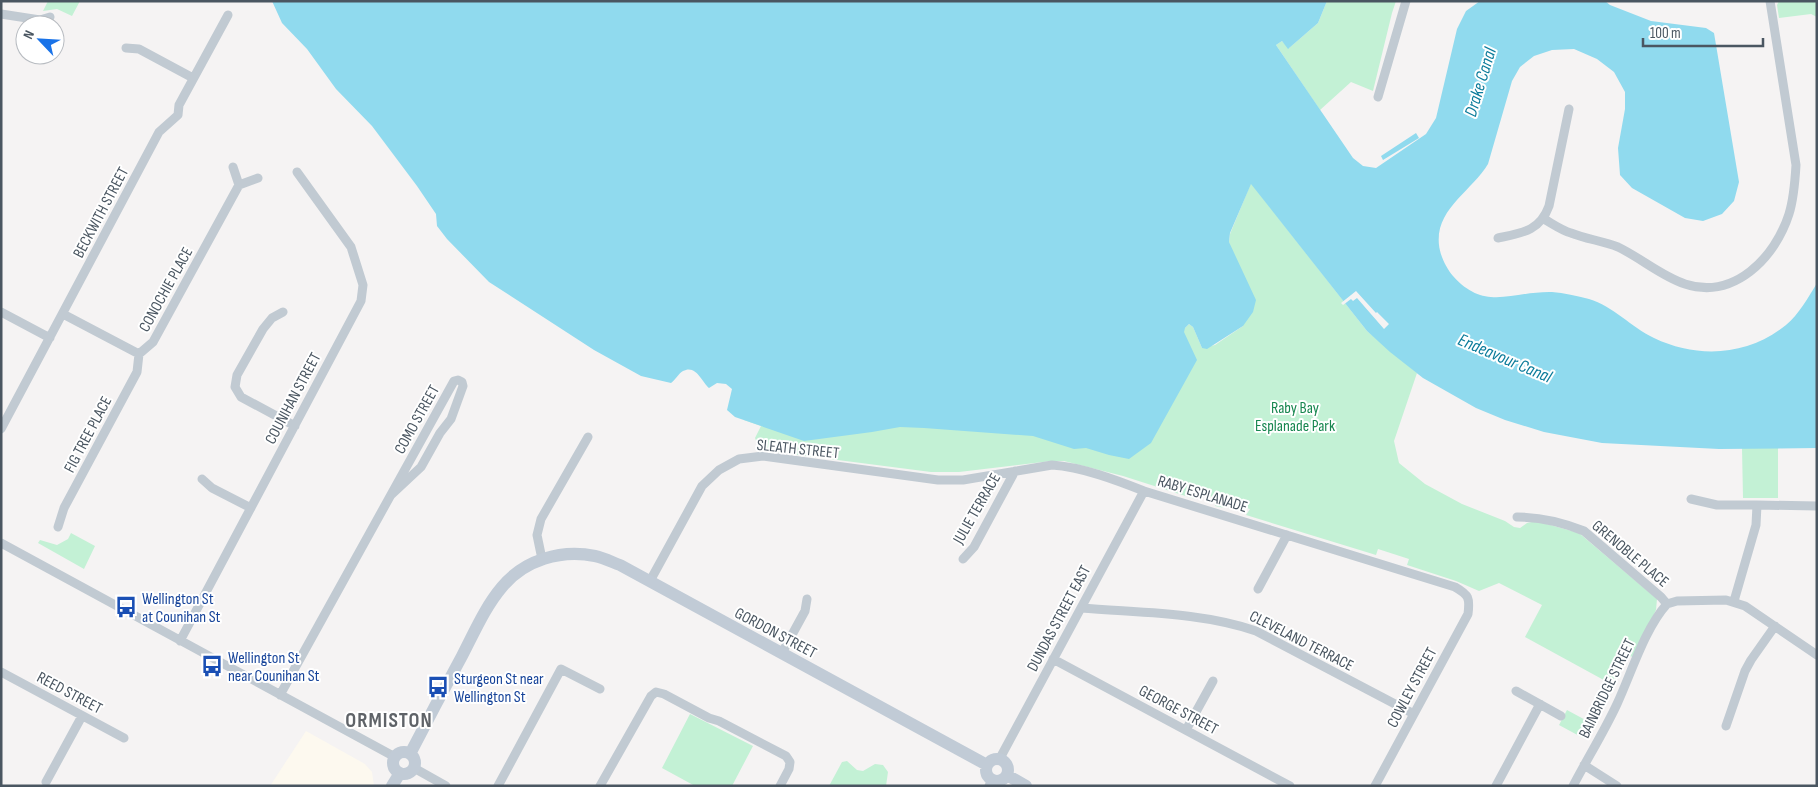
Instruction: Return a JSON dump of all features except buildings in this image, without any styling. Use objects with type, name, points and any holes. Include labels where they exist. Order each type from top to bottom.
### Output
[{"type":"street","points":[[1378,97],[1406,1]]},
{"type":"street","points":[[1544,219],[1570,233],[1612,245],[1633,254],[1671,278],[1685,284],[1701,287],[1720,287],[1744,278],[1763,260],[1780,234],[1789,215],[1795,190],[1796,174],[1770,1]]},
{"type":"street","points":[[1,14],[15,16]]},
{"type":"street","name":"BECKWITH STREET","points":[[1,429],[159,132],[178,115],[179,105],[228,15]]},
{"type":"street","points":[[126,48],[139,49],[194,78]]},
{"type":"street","points":[[1498,238],[1532,228],[1544,219],[1549,206],[1568,109]]},
{"type":"street","points":[[233,167],[239,185],[258,178]]},
{"type":"street","name":"COUNIHAN STREET","points":[[180,641],[361,301],[363,285],[351,247],[297,172]]},
{"type":"street","name":"CONOCHIE PLACE","points":[[63,314],[139,354],[153,342],[239,185]]},
{"type":"street","points":[[1,312],[50,338]]},
{"type":"street","points":[[284,312],[272,318],[263,329],[237,375],[235,387],[241,397],[295,426]]},
{"type":"street","name":"FIG TREE PLACE","points":[[58,527],[64,508],[137,372],[139,354]]},
{"type":"street","name":"COMO STREET","points":[[280,695],[454,381],[462,382],[451,419],[440,433],[421,467],[391,495]]},
{"type":"street","points":[[542,559],[537,535],[541,519],[588,437]]},
{"type":"street","name":"SLEATH STREET","points":[[650,581],[702,486],[719,470],[739,459],[763,456],[917,478]]},
{"type":"street","name":"RABY ESPLANADE","points":[[917,478],[963,480],[1052,465],[1064,466],[1120,481],[1144,491],[1455,586],[1464,592],[1469,601]]},
{"type":"street","name":"JULIE TERRACE","points":[[963,559],[974,547],[1015,471]]},
{"type":"street","points":[[202,479],[212,488],[251,508]]},
{"type":"street","name":"DUNDAS STREET EAST","points":[[999,760],[1144,491]]},
{"type":"street","points":[[1691,499],[1717,505],[1817,506]]},
{"type":"street","points":[[1734,602],[1756,524],[1757,505]]},
{"type":"street","name":"GRENOBLE PLACE","points":[[1517,517],[1536,517],[1571,526],[1584,532],[1667,604]]},
{"type":"street","points":[[1258,589],[1287,535]]},
{"type":"street","points":[[1,543],[395,757]]},
{"type":"street","name":"GORDON STREET","points":[[410,754],[492,600],[512,576],[522,568],[542,559],[579,554],[596,556],[650,581],[987,765]]},
{"type":"street","points":[[782,654],[805,611],[807,599]]},
{"type":"street","points":[[1667,604],[1677,601],[1726,600],[1734,602],[1745,606],[1817,655]]},
{"type":"street","name":"COWLEY STREET","points":[[1375,786],[1468,614],[1469,601]]},
{"type":"street","name":"BAINBRIDGE STREET","points":[[1573,786],[1616,705],[1648,633],[1660,611],[1667,604]]},
{"type":"street","name":"CLEVELAND TERRACE","points":[[1081,608],[1210,619],[1233,623],[1256,631],[1414,714]]},
{"type":"street","points":[[1726,726],[1745,671],[1775,626]]},
{"type":"street","name":"GEORGE STREET","points":[[1053,659],[1290,786]]},
{"type":"street","points":[[498,786],[561,669],[600,689]]},
{"type":"street","name":"REED STREET","points":[[1,672],[124,738]]},
{"type":"street","points":[[1186,730],[1213,681]]},
{"type":"street","points":[[1516,691],[1561,716]]},
{"type":"street","points":[[600,786],[651,696],[656,692],[664,694],[710,718],[719,720],[786,756],[790,762],[790,769],[780,786]]},
{"type":"street","points":[[1496,786],[1540,704]]},
{"type":"street","points":[[46,782],[82,716]]},
{"type":"street","points":[[402,752],[410,754],[414,760],[414,768],[408,773],[400,773],[394,766],[395,757],[402,752]]},
{"type":"street","points":[[992,760],[999,760],[1007,766],[1006,775],[998,781],[990,783],[986,772],[987,765],[992,760]]},
{"type":"street","points":[[1584,766],[1618,786]]},
{"type":"street","points":[[414,768],[446,786]]},
{"type":"street","points":[[392,786],[400,773]]},
{"type":"street","points":[[1006,775],[1026,786]]},
{"type":"shaded area","points":[[306,731],[365,764],[372,772],[374,786],[270,786]]},
{"type":"green space","points":[[48,1],[80,1],[72,16],[57,9],[43,11]]},
{"type":"green space","points":[[1327,1],[1396,1],[1373,91],[1351,82],[1320,110],[1276,45],[1282,41],[1289,48],[1318,23]]},
{"type":"green space","points":[[1779,1],[1817,1],[1817,17],[1811,14],[1779,18],[1777,5]]},
{"type":"green space","name":"Raby Bay Esplanade Park","points":[[1251,183],[1367,331],[1417,373],[1394,441],[1399,463],[1425,484],[1462,504],[1505,521],[1514,527],[1520,528],[1527,523],[1536,521],[1579,533],[1657,599],[1656,610],[1633,657],[1626,655],[1615,681],[1611,684],[1525,637],[1542,605],[1499,583],[1479,591],[1456,581],[1407,565],[1409,559],[1378,549],[1376,555],[1246,515],[1250,509],[1230,503],[1225,508],[1215,506],[1219,499],[1200,493],[1195,499],[1123,476],[1064,461],[959,472],[931,472],[760,450],[755,438],[761,426],[744,420],[1185,328],[1189,324],[1193,327],[1202,348],[1215,345],[1243,326],[1229,242],[1230,234]]},
{"type":"green space","points":[[1742,448],[1778,448],[1778,498],[1743,498]]},
{"type":"green space","points":[[71,533],[95,546],[84,569],[38,543],[40,540],[57,545],[68,539]]},
{"type":"green space","points":[[1567,710],[1591,723],[1583,738],[1559,725]]},
{"type":"green space","points":[[690,714],[753,746],[732,786],[695,786],[662,768]]},
{"type":"green space","points":[[847,761],[857,770],[863,771],[875,764],[883,765],[888,772],[886,786],[829,786],[842,762]]},
{"type":"water","points":[[272,1],[1327,1],[1318,23],[1288,49],[1282,41],[1276,45],[1353,158],[1363,166],[1376,168],[1426,134],[1436,118],[1457,29],[1466,11],[1480,1],[1605,1],[1610,5],[1651,21],[1706,28],[1714,33],[1739,182],[1734,201],[1722,214],[1703,221],[1685,218],[1632,188],[1620,175],[1618,148],[1625,109],[1625,92],[1614,72],[1597,59],[1574,49],[1552,50],[1534,56],[1520,67],[1512,81],[1488,164],[1456,201],[1443,221],[1439,232],[1441,253],[1453,276],[1476,294],[1500,297],[1552,292],[1589,299],[1606,306],[1654,338],[1671,345],[1705,351],[1739,348],[1756,343],[1771,335],[1795,316],[1817,283],[1817,448],[1719,449],[1602,443],[1544,432],[1505,420],[1476,408],[1423,378],[1367,331],[1251,184],[1230,233],[1229,242],[1256,300],[1253,312],[1243,326],[1207,349],[1202,348],[1193,327],[1189,324],[1185,328],[1184,332],[1197,360],[1151,443],[1129,459],[1086,448],[1074,449],[1033,436],[924,428],[900,427],[804,441],[735,417],[727,410],[732,389],[726,384],[717,383],[709,388],[695,372],[688,369],[681,372],[671,383],[641,376],[594,350],[489,282],[447,239],[437,226],[436,214],[417,186],[372,126],[336,89],[307,49],[282,23]]},
{"type":"water","points":[[1416,133],[1419,138],[1383,160],[1381,156]]},
{"type":"pier","points":[[1356,291],[1389,324],[1384,329],[1357,298],[1353,301],[1351,299],[1343,305],[1341,303]]},
{"type":"place","name":"Wellington St at Counihan St","points":[[126,607]]},
{"type":"place","name":"Wellington St near Counihan St","points":[[212,666]]},
{"type":"place","name":"Sturgeon St near Wellington St","points":[[438,687]]},
{"type":"district","name":"ORMISTON","points":[[389,720]]},
{"type":"water label","name":"Drake Canal","points":[[1480,82]]},
{"type":"water label","name":"Endeavour Canal","points":[[1505,358]]}]
